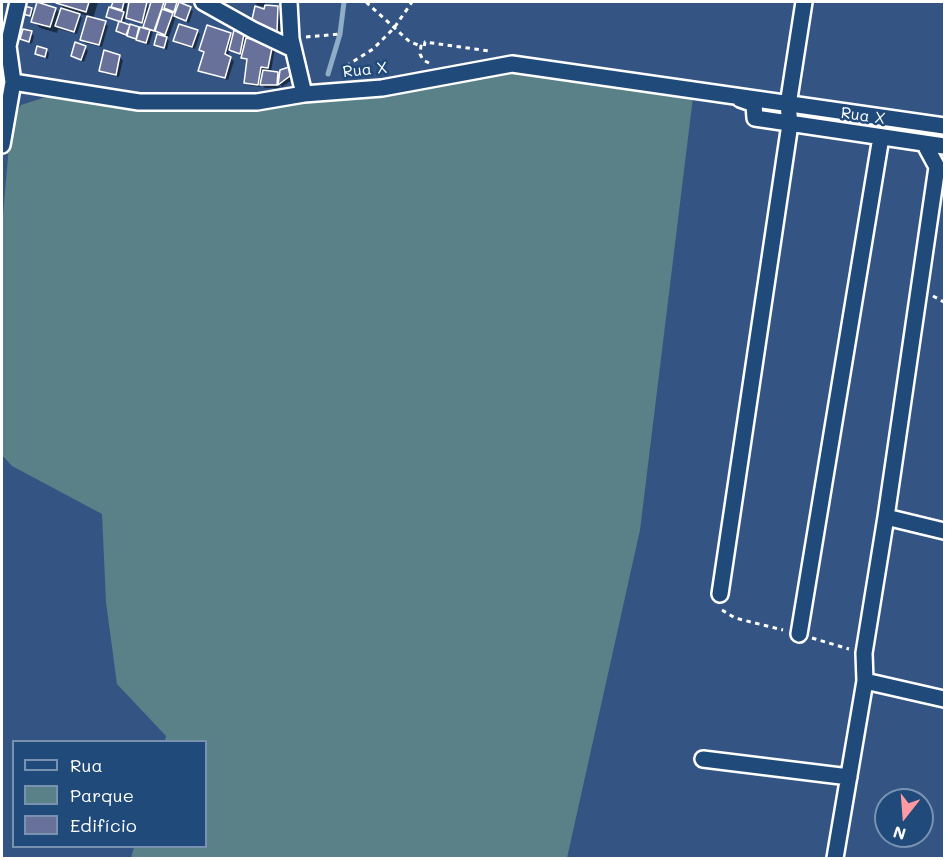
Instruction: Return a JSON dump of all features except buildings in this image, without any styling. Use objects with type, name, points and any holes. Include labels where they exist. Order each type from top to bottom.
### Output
[{"type":"street","points":[[2,145],[5,106],[13,82],[8,46],[18,2]]},
{"type":"street","points":[[203,2],[253,30],[292,44]]},
{"type":"street","points":[[289,2],[292,44],[304,94]]},
{"type":"street","points":[[720,594],[790,124],[788,105],[804,2]]},
{"type":"street","name":"Rua X","points":[[13,82],[139,102],[257,102],[304,94],[382,88],[512,64],[945,126]]},
{"type":"street","points":[[2,70],[13,82]]},
{"type":"street","name":"Rua X","points":[[720,93],[753,104],[756,118],[945,146]]},
{"type":"street","points":[[799,634],[881,137]]},
{"type":"street","points":[[836,858],[865,681],[864,653],[941,165],[924,143]]},
{"type":"street","points":[[886,517],[945,531]]},
{"type":"street","points":[[865,681],[945,699]]},
{"type":"street","points":[[703,759],[849,777]]},
{"type":"path","points":[[366,2],[410,42],[424,48],[425,42],[489,51]]},
{"type":"path","points":[[346,66],[373,49],[394,28],[412,2]]},
{"type":"path","points":[[292,44],[340,34]]},
{"type":"path","points":[[421,46],[420,54],[423,60],[436,63]]},
{"type":"green space","points":[[523,71],[693,97],[640,530],[567,858],[131,858],[134,848],[207,848],[207,740],[165,740],[166,736],[117,684],[106,602],[102,514],[12,466],[2,455],[2,226],[11,122],[21,105],[46,97],[122,109],[267,110],[305,101],[382,96]]},
{"type":"waterway","points":[[328,74],[340,34],[344,2]]}]
